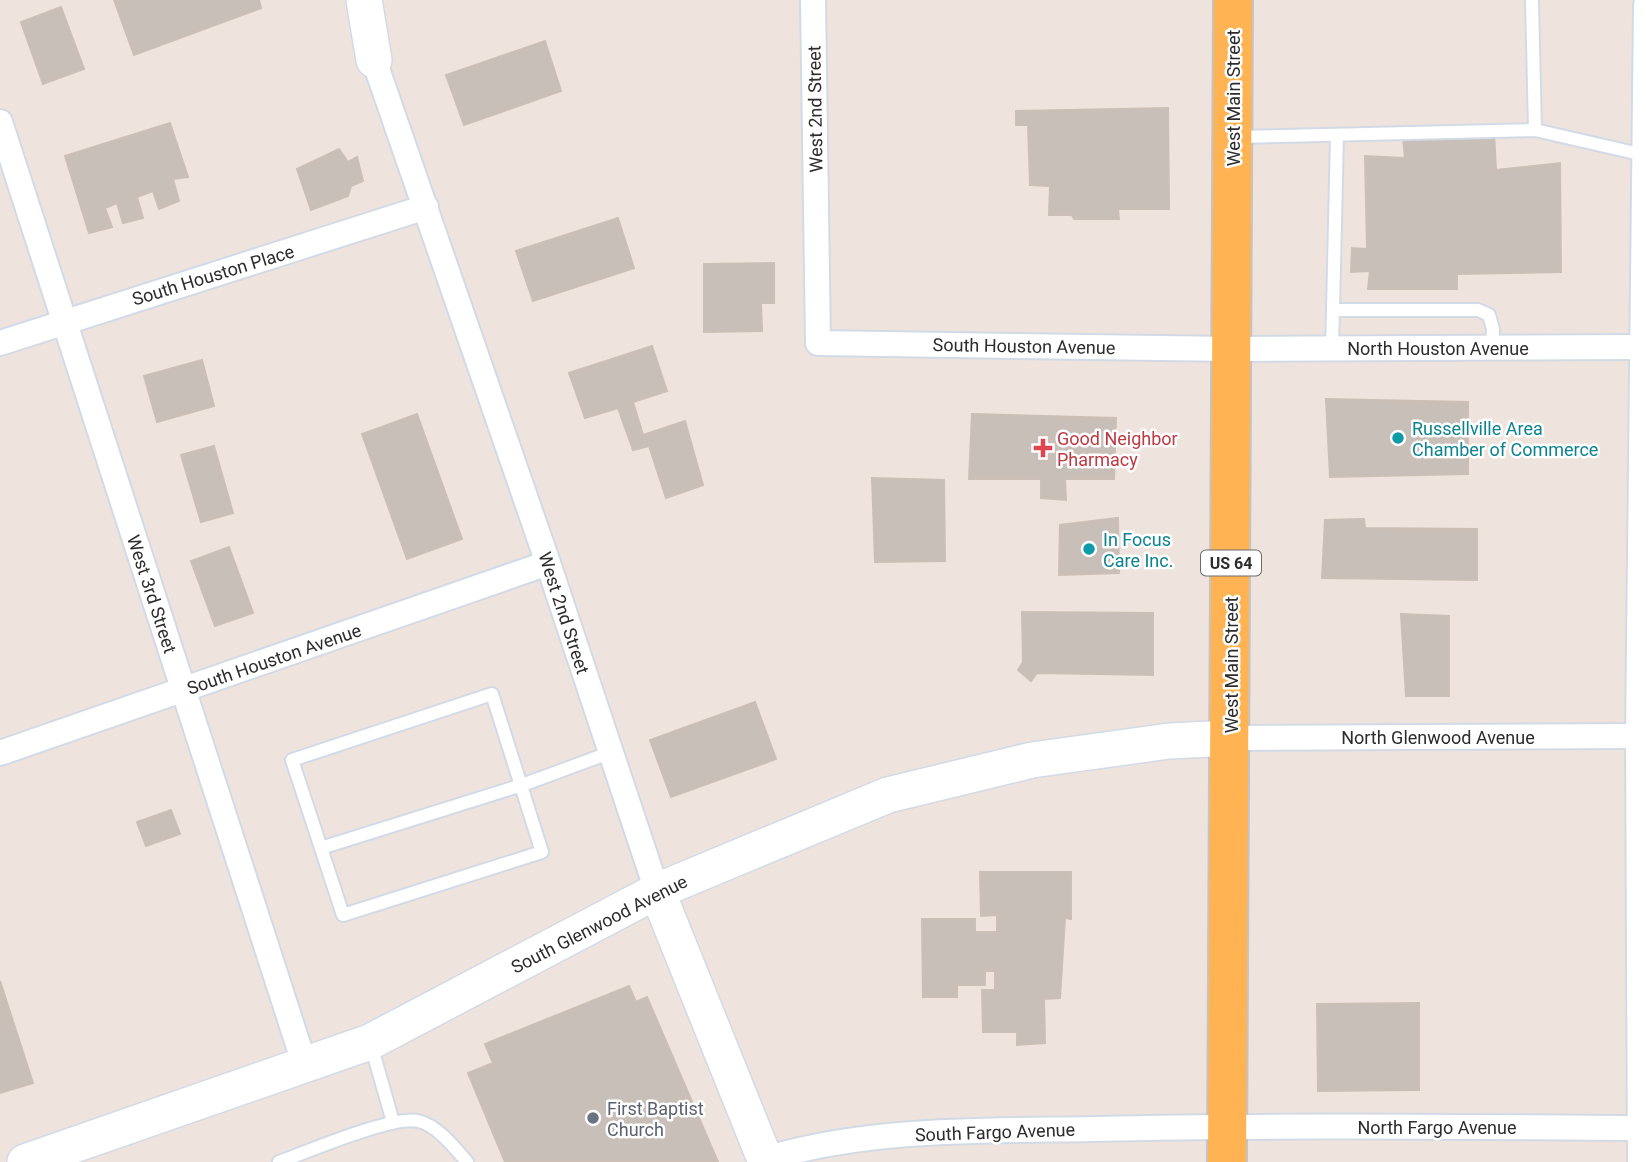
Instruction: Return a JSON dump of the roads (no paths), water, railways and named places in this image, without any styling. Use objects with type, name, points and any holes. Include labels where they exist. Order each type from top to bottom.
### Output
[{"type":"main road","name":"West Main Street","points":[[1227,1144],[1233,0]]},
{"type":"street","points":[[364,0],[373,60]]},
{"type":"street","name":"West 2nd Street","points":[[813,0],[818,343]]},
{"type":"street","points":[[1640,1162],[1643,1128],[1646,5]]},
{"type":"street","name":"West 2nd Street","points":[[373,60],[548,562],[609,753],[657,891],[765,1160]]},
{"type":"street","name":"West 3rd Street","points":[[0,122],[305,1066]]},
{"type":"street","name":"South Houston Place","points":[[0,343],[426,208]]},
{"type":"street","name":"South Houston Avenue","points":[[818,343],[1231,349]]},
{"type":"street","name":"North Houston Avenue","points":[[1231,349],[1644,347]]},
{"type":"street","name":"South Houston Avenue","points":[[0,754],[548,562]]},
{"type":"street","name":"North Glenwood Avenue","points":[[1231,738],[1642,736]]},
{"type":"street","name":"South Glenwood Avenue","points":[[25,1162],[370,1042],[657,891],[888,795],[1032,760],[1168,741],[1231,738]]},
{"type":"street","name":"North Fargo Avenue","points":[[1227,1144],[1643,1128]]},
{"type":"street","name":"South Fargo Avenue","points":[[765,1160],[803,1147],[857,1138],[931,1132],[1227,1144]]},
{"type":"lane","points":[[1532,0],[1535,130]]},
{"type":"lane","points":[[1233,136],[1535,130],[1644,155]]},
{"type":"lane","points":[[1332,348],[1337,135]]},
{"type":"lane","points":[[1333,310],[1478,310],[1489,315],[1493,329],[1492,348]]},
{"type":"lane","points":[[492,694],[542,852],[343,915],[321,848],[292,760],[492,694]]},
{"type":"lane","points":[[321,848],[522,785],[609,753]]},
{"type":"lane","points":[[370,1042],[393,1122]]},
{"type":"lane","points":[[279,1162],[295,1159],[393,1122],[419,1121],[445,1138],[467,1162]]},
{"type":"place","name":"Russellville Area Chamber of Commerce","points":[[1398,438]]},
{"type":"place","name":"Good Neighbor Pharmacy","points":[[1043,448]]},
{"type":"place","name":"In Focus Care Inc.","points":[[1089,549]]},
{"type":"place","name":"First Baptist Church","points":[[593,1118]]}]
